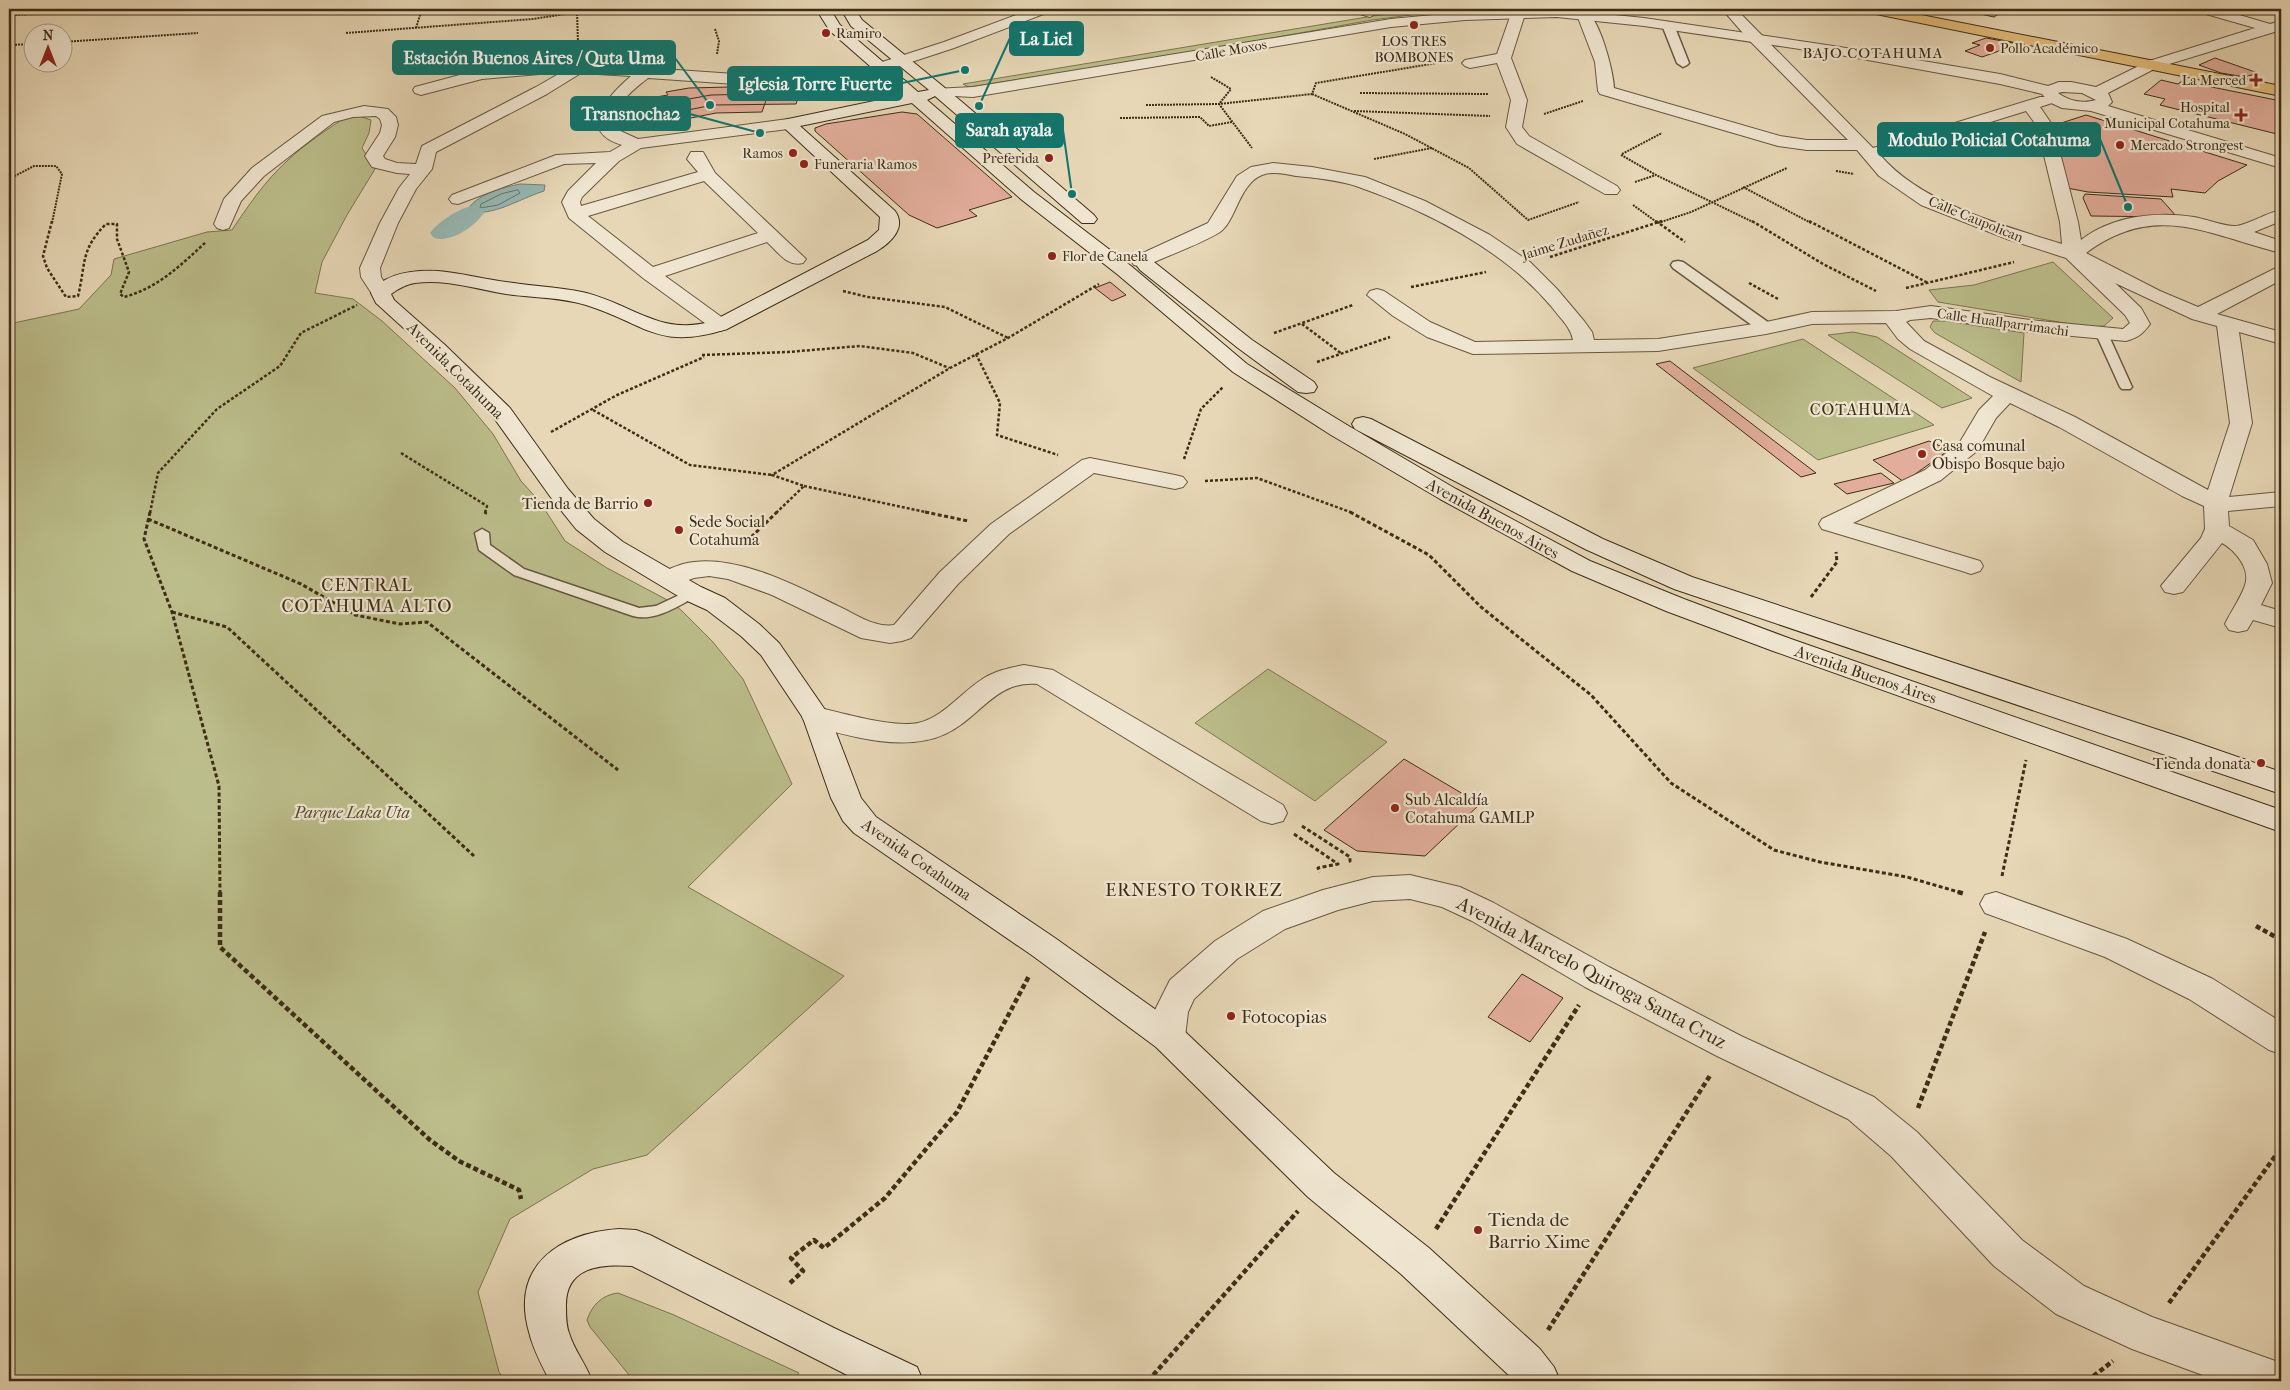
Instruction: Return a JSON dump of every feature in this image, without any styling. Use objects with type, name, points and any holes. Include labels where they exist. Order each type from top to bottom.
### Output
[{"type":"main road","points":[[1871,9],[2281,90]]},
{"type":"street","name":"Avenida Buenos Aires","points":[[823,9],[835,28],[1028,196],[1354,419],[1594,544],[1683,584],[1793,622],[2173,745],[2281,783]]},
{"type":"street","name":"Avenida Buenos Aires","points":[[848,9],[856,23],[943,92],[1061,197],[1240,368],[1339,430],[1448,494],[1581,566],[1782,645],[2281,821]]},
{"type":"street","points":[[881,67],[1044,9]]},
{"type":"street","name":"Calle Moxos","points":[[943,92],[955,84],[985,76],[1154,50],[1364,11],[1401,9]]},
{"type":"street","points":[[1601,9],[1934,66],[2054,92],[2096,95],[2281,152]]},
{"type":"street","name":"Calle Caupolican","points":[[1729,9],[1750,33],[1866,149],[1886,172],[1927,201],[2014,235],[2074,254],[2153,295],[2199,315],[2281,338]]},
{"type":"street","points":[[2204,9],[2275,27]]},
{"type":"street","points":[[1518,14],[1503,58],[1519,100],[1514,127],[1523,140],[1611,190]]},
{"type":"street","name":"Calle Moxos","points":[[421,90],[482,74],[578,68],[907,91],[973,92],[1391,23],[1465,16],[1518,14],[1584,15],[1750,33]]},
{"type":"street","points":[[1584,15],[1602,64],[1607,83],[1606,91],[1778,141],[1866,149],[2030,105],[2054,92]]},
{"type":"street","points":[[1668,25],[1683,63]]},
{"type":"street","points":[[2096,95],[2151,65],[2275,27]]},
{"type":"street","points":[[1470,63],[1503,58]]},
{"type":"street","name":"Avenida Cotahuma","points":[[578,68],[558,82],[458,130],[428,150],[423,169],[408,188],[393,216],[370,268],[371,277],[386,303],[438,349],[502,412],[560,494],[585,524],[614,547],[692,593],[716,604],[750,630],[770,649],[816,717],[846,798],[854,813],[864,825],[1044,947],[1168,1037]]},
{"type":"street","points":[[637,144],[614,136],[608,130],[605,122],[607,113],[630,84],[643,74]]},
{"type":"street","points":[[720,326],[650,274],[575,214],[571,202],[574,195],[613,157],[637,144],[788,124],[907,91]]},
{"type":"street","points":[[2096,95],[2281,162]]},
{"type":"street","points":[[2030,105],[2046,126],[2069,222],[2074,254],[2105,232],[2132,224],[2186,220],[2236,232],[2281,247]]},
{"type":"street","points":[[223,224],[233,199],[258,172],[328,119],[341,114],[362,110],[383,113],[389,118],[390,127],[374,156],[378,163],[397,168],[423,169]]},
{"type":"street","points":[[381,293],[387,287],[406,279],[416,277],[443,278],[585,299],[658,330],[688,334],[720,326],[881,240],[889,231],[891,223],[889,215],[788,124]]},
{"type":"street","points":[[697,156],[696,159],[705,168],[707,175],[796,259]]},
{"type":"street","points":[[458,198],[562,159],[613,157]]},
{"type":"street","points":[[1132,266],[1215,227],[1243,180],[1257,171],[1273,168],[1312,172],[1358,181],[1410,202],[1483,239],[1523,266],[1577,325],[1582,332],[1585,346]]},
{"type":"street","points":[[575,214],[707,175]]},
{"type":"street","points":[[2236,232],[2281,215]]},
{"type":"street","points":[[650,274],[770,235]]},
{"type":"street","name":"Calle Huallparrimachi","points":[[1377,295],[1421,328],[1448,341],[1473,348],[1634,346],[1682,343],[1812,318],[1899,316],[1931,312],[2102,334],[2126,335],[2134,331],[2140,324],[2134,312],[2074,254]]},
{"type":"street","points":[[1678,265],[1766,328]]},
{"type":"street","points":[[2199,315],[2281,273]]},
{"type":"street","points":[[1899,316],[1894,322],[1917,345],[2006,395],[2067,422],[2156,472],[2216,502],[2243,504],[2281,499]]},
{"type":"street","points":[[2174,586],[2212,540],[2217,529],[2216,502],[2242,424],[2227,323]]},
{"type":"street","points":[[1831,524],[1933,475],[1969,446],[1986,415],[2006,395]]},
{"type":"street","points":[[670,579],[692,569],[715,569],[745,575],[870,632],[890,634],[902,632],[949,578],[1000,530],[1090,465],[1176,482]]},
{"type":"street","points":[[1831,524],[1971,566]]},
{"type":"street","points":[[2217,529],[2244,545],[2255,564],[2259,583],[2242,616],[2281,620]]},
{"type":"street","points":[[816,717],[899,733],[917,733],[936,728],[1001,678],[1020,673],[1031,673],[1043,676],[1285,818]]},
{"type":"street","name":"Avenida Marcelo Quiroga Santa Cruz","points":[[1168,1037],[1172,1012],[1182,990],[1226,950],[1274,920],[1334,899],[1373,889],[1410,887],[1449,896],[1483,912],[1597,977],[1729,1046],[1861,1108],[1904,1144],[2008,1253],[2070,1300],[2146,1335],[2275,1381]]},
{"type":"street","points":[[1996,904],[2116,948],[2201,990],[2281,1040]]},
{"type":"street","points":[[1168,1037],[1321,1185],[1415,1261],[1533,1372]]},
{"type":"street","points":[[572,1381],[549,1335],[545,1303],[549,1277],[569,1258],[591,1249],[615,1246],[636,1248],[820,1342],[903,1381]]},
{"type":"lane","points":[[2102,334],[2126,387]]},
{"type":"lane","points":[[482,533],[484,547],[519,572],[638,613],[659,610],[692,593]]},
{"type":"path","points":[[9,15],[176,9]]},
{"type":"path","points":[[416,28],[422,9]]},
{"type":"path","points":[[346,33],[533,19],[597,9]]},
{"type":"path","points":[[577,11],[578,68]]},
{"type":"path","points":[[72,41],[198,33]]},
{"type":"path","points":[[9,45],[22,44]]},
{"type":"path","points":[[1180,59],[1231,89],[1219,104]]},
{"type":"path","points":[[1312,94],[1316,84],[1454,60],[1470,63]]},
{"type":"path","points":[[1351,111],[1516,117],[1544,114],[1570,107],[1606,91]]},
{"type":"path","points":[[1360,93],[1516,94]]},
{"type":"path","points":[[1146,105],[1219,104],[1312,94],[1405,134],[1469,168],[1528,220],[1611,190]]},
{"type":"path","points":[[1219,104],[1248,144],[1273,168]]},
{"type":"path","points":[[1693,116],[1621,155],[1656,175],[1714,201],[1752,221],[1823,264],[1881,294],[1872,296]]},
{"type":"path","points":[[1120,118],[1200,117],[1209,126],[1232,122]]},
{"type":"path","name":"Jaime Zudañez","points":[[1245,344],[1377,295],[1523,266],[1691,212],[1794,165]]},
{"type":"path","points":[[9,179],[34,166],[56,166],[62,174],[52,218],[51,236],[43,256],[47,268],[66,298],[78,296],[82,282],[83,257],[96,232],[106,224],[117,224],[117,239],[129,272],[120,294],[124,298],[142,294],[164,279],[223,224]]},
{"type":"path","points":[[1830,169],[1849,174],[1886,172]]},
{"type":"path","points":[[1743,187],[1928,283]]},
{"type":"path","points":[[1900,290],[1974,270],[2030,259],[2074,254]]},
{"type":"path","points":[[772,475],[950,368],[1008,338],[1132,266]]},
{"type":"path","points":[[803,282],[868,297],[946,307],[1008,338]]},
{"type":"path","points":[[381,293],[301,333],[280,366],[217,409],[158,472],[144,539],[172,612],[219,786],[220,946],[430,1140],[459,1161],[519,1190],[521,1199]]},
{"type":"path","points":[[1302,323],[1342,354]]},
{"type":"path","points":[[1284,372],[1421,328]]},
{"type":"path","points":[[688,334],[682,344],[705,356]]},
{"type":"path","points":[[524,445],[593,410],[617,395],[705,356],[860,346],[913,353],[950,368]]},
{"type":"path","points":[[976,354],[1000,403],[997,435],[1090,465]]},
{"type":"path","points":[[1240,368],[1201,410],[1176,482],[1257,478],[1359,515],[1429,555],[1481,607],[1591,695],[1671,783],[1755,839],[1774,850],[1820,862],[1907,877],[1996,904]]},
{"type":"path","points":[[593,410],[690,465],[772,475],[804,486],[950,516],[1000,530]]},
{"type":"path","points":[[400,453],[488,506],[484,516],[486,527],[482,533]]},
{"type":"path","points":[[715,569],[740,548],[804,486]]},
{"type":"path","points":[[148,519],[301,584],[355,615],[400,624],[427,622],[618,770]]},
{"type":"path","points":[[1793,622],[1837,562],[1831,524]]},
{"type":"path","points":[[172,612],[227,627],[474,856]]},
{"type":"path","points":[[1904,1144],[1996,904],[2032,732]]},
{"type":"path","points":[[1285,818],[1350,857],[1350,861],[1318,868],[1320,872]]},
{"type":"path","points":[[1285,818],[1288,830],[1338,864]]},
{"type":"path","points":[[2256,926],[2281,940]]},
{"type":"path","points":[[783,1280],[791,1284],[803,1271],[791,1258],[814,1240],[824,1248],[885,1198],[957,1112],[1044,947]]},
{"type":"path","points":[[1415,1261],[1597,977]]},
{"type":"path","points":[[1533,1372],[1729,1046]]},
{"type":"path","points":[[2087,1381],[2146,1335],[2281,1148]]},
{"type":"path","points":[[1148,1381],[1321,1185]]},
{"type":"green space","points":[[1430,9],[1523,9],[1426,13],[1372,20],[1183,54],[969,87],[963,84],[1373,16]]},
{"type":"green space","name":"Parque Laka Uta","points":[[349,115],[356,115],[371,120],[369,133],[362,148],[375,169],[347,215],[322,262],[315,293],[353,299],[382,321],[455,388],[493,434],[521,481],[540,502],[565,541],[607,568],[673,603],[712,641],[743,679],[792,784],[688,887],[844,976],[647,1155],[593,1169],[510,1219],[478,1292],[499,1372],[505,1381],[9,1381],[9,324],[79,309],[111,275],[114,259],[207,232],[232,230],[257,194],[294,154]]},
{"type":"green space","points":[[2053,262],[2113,318],[2104,326],[2089,327],[1938,302],[1929,290],[1974,285]]},
{"type":"green space","points":[[1933,321],[1946,321],[2024,333],[2021,382],[1935,333],[1930,327]]},
{"type":"green space","points":[[1853,332],[1877,337],[1972,398],[1942,408],[1828,335]]},
{"type":"green space","points":[[1803,339],[1934,425],[1818,460],[1693,368]]},
{"type":"green space","points":[[1268,669],[1387,742],[1315,801],[1195,723]]},
{"type":"green space","points":[[618,1293],[674,1315],[799,1373],[793,1381],[634,1381],[590,1327],[587,1320],[595,1305],[602,1298]]},
{"type":"water","points":[[520,184],[545,185],[544,191],[506,206],[487,212],[466,212],[482,196]]},
{"type":"building","points":[[1958,9],[2006,9],[1994,17]]},
{"type":"building","name":"Pollo Académico","points":[[1986,38],[2019,44],[1982,57],[1965,51],[1980,45],[1972,43]]},
{"type":"building","points":[[2215,58],[2258,73],[2245,77],[2221,73],[2199,65]]},
{"type":"building","name":"Hospital Municipal Cotahuma","points":[[2161,80],[2178,84],[2182,81],[2281,101],[2281,135],[2160,105],[2165,99],[2144,94]]},
{"type":"building","points":[[771,86],[762,112],[716,113],[666,123],[650,98],[668,95],[666,92],[689,88]]},
{"type":"building","points":[[800,93],[796,104],[713,105],[628,122],[622,111],[711,95]]},
{"type":"building","points":[[902,112],[917,114],[1012,197],[969,210],[977,216],[937,228],[909,215],[815,131],[815,128],[826,124]]},
{"type":"building","name":"Mercado Strongest","points":[[2086,115],[2247,165],[2218,181],[2205,193],[2171,189],[2173,197],[2088,192],[2067,188],[2052,126]]},
{"type":"building","points":[[2085,194],[2161,199],[2177,217],[2091,216],[2083,198]]},
{"type":"building","points":[[1110,282],[1126,295],[1112,301],[1095,288]]},
{"type":"building","points":[[1670,361],[1816,473],[1801,477],[1656,364]]},
{"type":"building","points":[[1929,441],[1949,450],[1904,482],[1873,460]]},
{"type":"building","points":[[1881,473],[1894,483],[1847,494],[1834,484]]},
{"type":"building","name":"Sub Alcaldía Cotahuma GAMLP","points":[[1404,759],[1480,804],[1425,856],[1357,851],[1324,830]]},
{"type":"building","points":[[1522,974],[1563,998],[1530,1042],[1488,1017]]},
{"type":"waterway","points":[[443,233],[472,213]]},
{"type":"place","name":"LOS TRES BOMBONES","points":[[1414,25]]},
{"type":"place","name":"Ramiro","points":[[826,33]]},
{"type":"place","name":"Pollo Académico","points":[[1990,48]]},
{"type":"place","name":"Iglesia Torre Fuerte","points":[[965,70]]},
{"type":"place","name":"La Merced","points":[[2256,80]]},
{"type":"place","name":"Estación Buenos Aires / Quta Uma","points":[[710,105]]},
{"type":"place","name":"La Liel","points":[[979,106]]},
{"type":"place","name":"Hospital Municipal Cotahuma","points":[[2241,115]]},
{"type":"place","name":"Transnocha2","points":[[760,133]]},
{"type":"place","name":"Mercado Strongest","points":[[2120,145]]},
{"type":"place","name":"Ramos","points":[[793,153]]},
{"type":"place","name":"Preferida","points":[[1049,158]]},
{"type":"place","name":"Funeraria Ramos","points":[[804,164]]},
{"type":"place","name":"Sarah ayala","points":[[1072,194]]},
{"type":"place","name":"Modulo Policial Cotahuma","points":[[2128,207]]},
{"type":"place","name":"Flor de Canela","points":[[1052,256]]},
{"type":"place","name":"Casa comunal Obispo Bosque bajo","points":[[1922,454]]},
{"type":"place","name":"Tienda de Barrio","points":[[648,503]]},
{"type":"place","name":"Sede Social Cotahuma","points":[[679,530]]},
{"type":"place","name":"Tienda donata","points":[[2261,763]]},
{"type":"place","name":"Sub Alcaldía Cotahuma GAMLP","points":[[1395,808]]},
{"type":"place","name":"Fotocopias","points":[[1231,1016]]},
{"type":"place","name":"Tienda de Barrio Xime","points":[[1478,1230]]},
{"type":"district","name":"BAJO COTAHUMA","points":[[1873,53]]},
{"type":"district","name":"COTAHUMA","points":[[1861,409]]},
{"type":"district","name":"CENTRAL COTAHUMA ALTO","points":[[367,595]]},
{"type":"district","name":"ERNESTO TORREZ","points":[[1194,890]]}]
